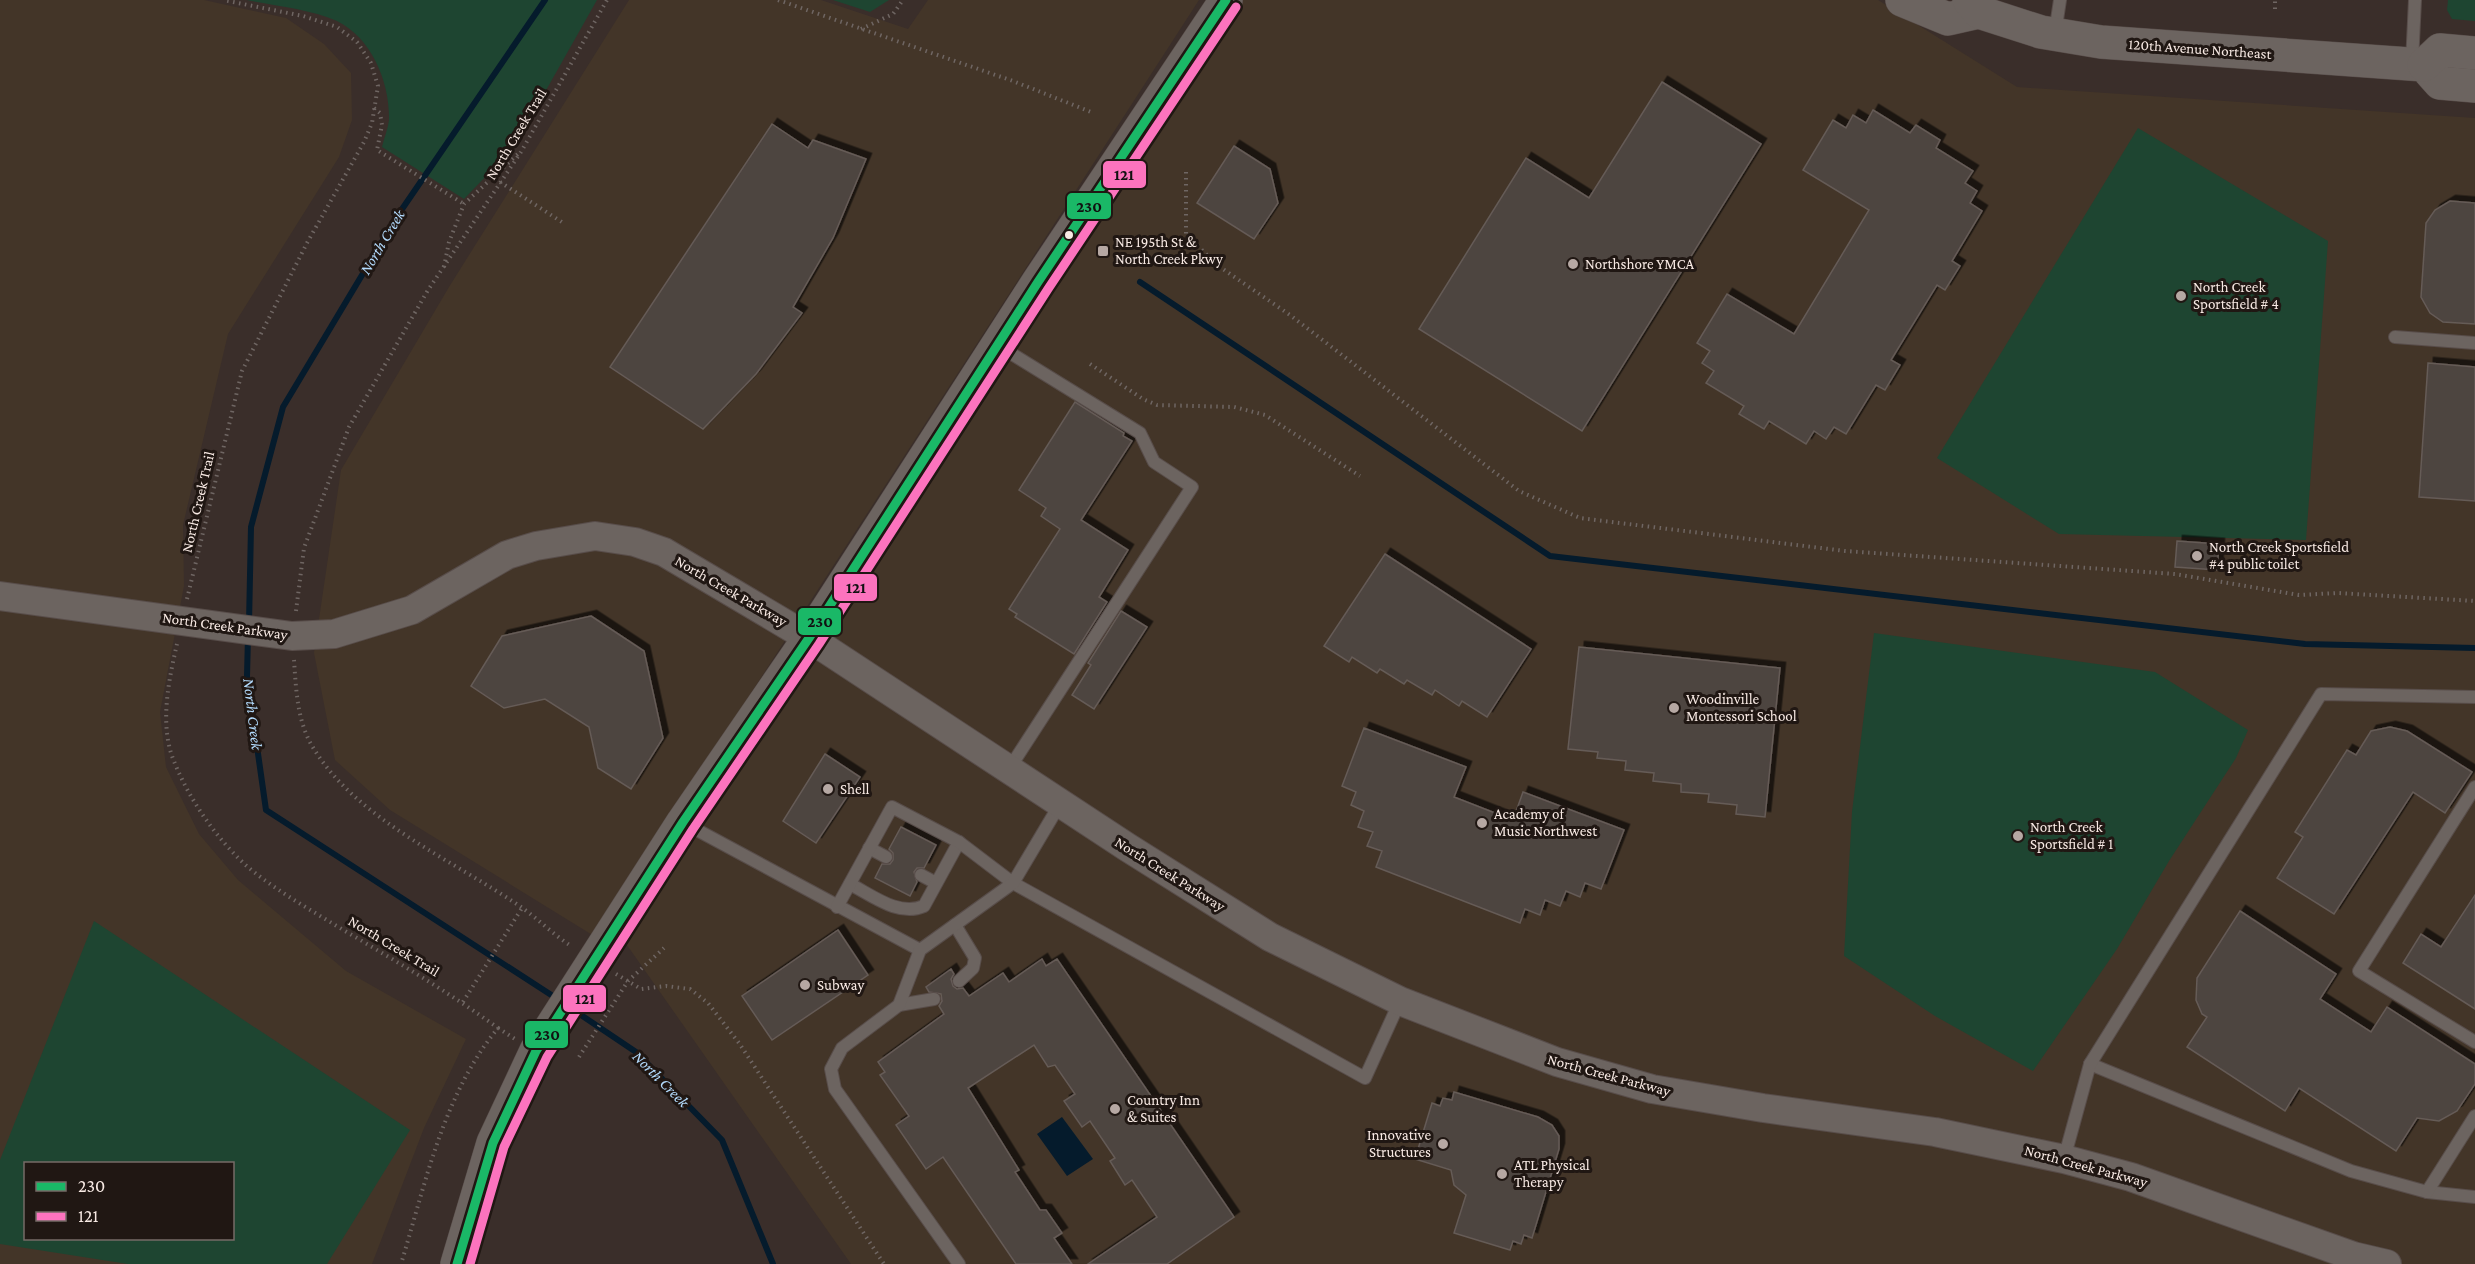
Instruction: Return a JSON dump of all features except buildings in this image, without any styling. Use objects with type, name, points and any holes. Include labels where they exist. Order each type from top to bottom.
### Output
[{"type":"main road","points":[[457,1264],[493,1143],[536,1051],[683,822],[809,638],[998,345],[1226,0]]},
{"type":"main road","name":"120th Avenue Northeast","points":[[1902,0],[1948,19],[1974,6],[2054,34],[2101,42],[2418,65]]},
{"type":"main road","points":[[2475,53],[2440,50],[2418,65],[2440,83],[2475,86]]},
{"type":"street","name":"North Creek Parkway","points":[[0,596],[280,634],[334,634],[412,610],[507,555],[546,543],[595,536],[634,542],[664,552],[809,638],[1270,937],[1400,1001],[1557,1062],[1652,1089],[1763,1108],[1935,1132],[2064,1159],[2131,1176],[2353,1256],[2387,1264]]},
{"type":"lane","points":[[2054,34],[2060,0]]},
{"type":"lane","points":[[2415,0],[2418,65]]},
{"type":"lane","points":[[2396,337],[2475,343]]},
{"type":"lane","points":[[998,345],[1140,433],[1154,462],[1192,487],[1009,769]]},
{"type":"lane","points":[[2064,1159],[2090,1064],[2321,694],[2475,697]]},
{"type":"lane","points":[[2475,787],[2360,971],[2475,1042]]},
{"type":"lane","points":[[899,1005],[920,950],[1012,883],[1061,802]]},
{"type":"lane","points":[[837,907],[892,807],[959,842],[1012,883],[1365,1078],[1400,1001]]},
{"type":"lane","points":[[683,822],[816,896],[920,950]]},
{"type":"lane","points":[[850,884],[902,910],[914,910],[924,906],[959,842]]},
{"type":"lane","points":[[869,848],[886,857]]},
{"type":"lane","points":[[921,875],[936,883]]},
{"type":"lane","points":[[955,925],[975,958],[973,968],[959,981]]},
{"type":"lane","points":[[934,999],[899,1005],[842,1048],[831,1068],[836,1089],[959,1264]]},
{"type":"lane","points":[[2090,1064],[2351,1171],[2427,1192],[2475,1197]]},
{"type":"lane","points":[[2427,1192],[2475,1116]]},
{"type":"path","name":"North Creek Trail","points":[[224,0],[303,16],[337,27],[357,42],[371,63],[378,86],[364,142],[307,243],[242,371],[170,675],[166,710],[172,755],[194,800],[222,839],[248,867],[283,893],[463,1002],[498,1028],[478,1053],[449,1109],[401,1264]]},
{"type":"path","name":"North Creek Trail","points":[[297,603],[304,548],[349,427],[444,267],[520,152],[608,0]]},
{"type":"path","points":[[778,0],[1013,81],[1091,112]]},
{"type":"path","points":[[861,29],[893,14],[903,0]]},
{"type":"path","points":[[2275,0],[2275,9]]},
{"type":"path","points":[[374,108],[380,113],[382,125],[377,150],[464,204]]},
{"type":"path","points":[[444,267],[449,242],[464,204],[520,152]]},
{"type":"path","points":[[1186,172],[1186,234],[1217,265],[1290,315],[1520,491],[1581,518],[1845,551],[2175,574],[2299,595],[2338,593],[2475,601]]},
{"type":"path","points":[[500,182],[565,224]]},
{"type":"path","points":[[1090,364],[1143,399],[1157,405],[1234,407],[1264,415],[1360,476]]},
{"type":"path","points":[[280,634],[297,706],[311,744],[350,793],[392,826],[522,908],[568,944],[590,967],[628,981],[641,989],[666,986],[690,989],[708,1003],[739,1043],[884,1264]]},
{"type":"path","points":[[463,1002],[522,908]]},
{"type":"path","points":[[579,1057],[628,981],[664,948]]},
{"type":"shaded area","points":[[0,0],[204,0],[286,18],[324,44],[351,73],[352,120],[339,157],[228,334],[183,525],[184,586],[160,712],[166,767],[199,834],[238,880],[346,971],[466,1039],[424,1128],[372,1264],[0,1264]]},
{"type":"shaded area","points":[[629,0],[821,0],[908,29],[928,0],[1199,0],[594,936],[390,810],[335,760],[314,653],[341,470],[449,287]]},
{"type":"shaded area","points":[[1226,0],[1878,0],[2017,87],[2475,118],[2475,1264],[851,1264],[615,928]]},
{"type":"green space","points":[[247,0],[597,0],[514,147],[464,199],[382,147],[389,120],[386,91],[376,63],[360,38],[337,21],[293,8]]},
{"type":"green space","points":[[833,0],[889,0],[870,12]]},
{"type":"green space","points":[[2448,0],[2475,0],[2475,21],[2452,19],[2447,10]]},
{"type":"green space","name":"North Creek Sportsfield # 4","points":[[2138,128],[2328,241],[2306,540],[2059,534],[1937,458]]},
{"type":"green space","name":"North Creek Sportsfield # 1","points":[[1874,633],[2155,672],[2248,730],[2236,758],[2169,861],[2117,949],[2033,1071],[1935,1016],[1844,956],[1852,812]]},
{"type":"green space","points":[[94,921],[410,1130],[327,1264],[128,1264],[0,1244],[0,1160]]},
{"type":"water","points":[[1062,1117],[1093,1159],[1067,1176],[1037,1134]]},
{"type":"waterway","name":"North Creek","points":[[249,623],[251,527],[283,407],[398,215],[545,0]]},
{"type":"waterway","points":[[1140,282],[1550,556],[2305,644],[2475,648]]},
{"type":"waterway","name":"North Creek","points":[[248,636],[247,676],[266,810],[559,1000]]},
{"type":"waterway","name":"North Creek","points":[[575,1011],[636,1052],[722,1140],[773,1264]]},
{"type":"transit line","name":"230","points":[[457,1264],[493,1143],[536,1051],[683,822],[809,638],[1038,282],[1226,0]]},
{"type":"transit line","name":"121","points":[[470,1264],[504,1147],[547,1057],[693,829],[819,644],[1048,289],[1236,7]]},
{"type":"place","name":"NE 195th St & North Creek Pkwy","points":[[1103,251]]},
{"type":"place","name":"Northshore YMCA","points":[[1573,264]]},
{"type":"place","name":"North Creek Sportsfield # 4","points":[[2181,296]]},
{"type":"place","name":"North Creek Sportsfield #4 public toilet","points":[[2197,556]]},
{"type":"place","name":"Woodinville Montessori School","points":[[1674,708]]},
{"type":"place","name":"Shell","points":[[828,789]]},
{"type":"place","name":"Academy of Music Northwest","points":[[1482,823]]},
{"type":"place","name":"North Creek Sportsfield # 1","points":[[2018,836]]},
{"type":"place","name":"Subway","points":[[805,985]]},
{"type":"place","name":"Country Inn & Suites","points":[[1115,1109]]},
{"type":"place","name":"Innovative Structures","points":[[1443,1144]]},
{"type":"place","name":"ATL Physical Therapy","points":[[1502,1174]]}]
